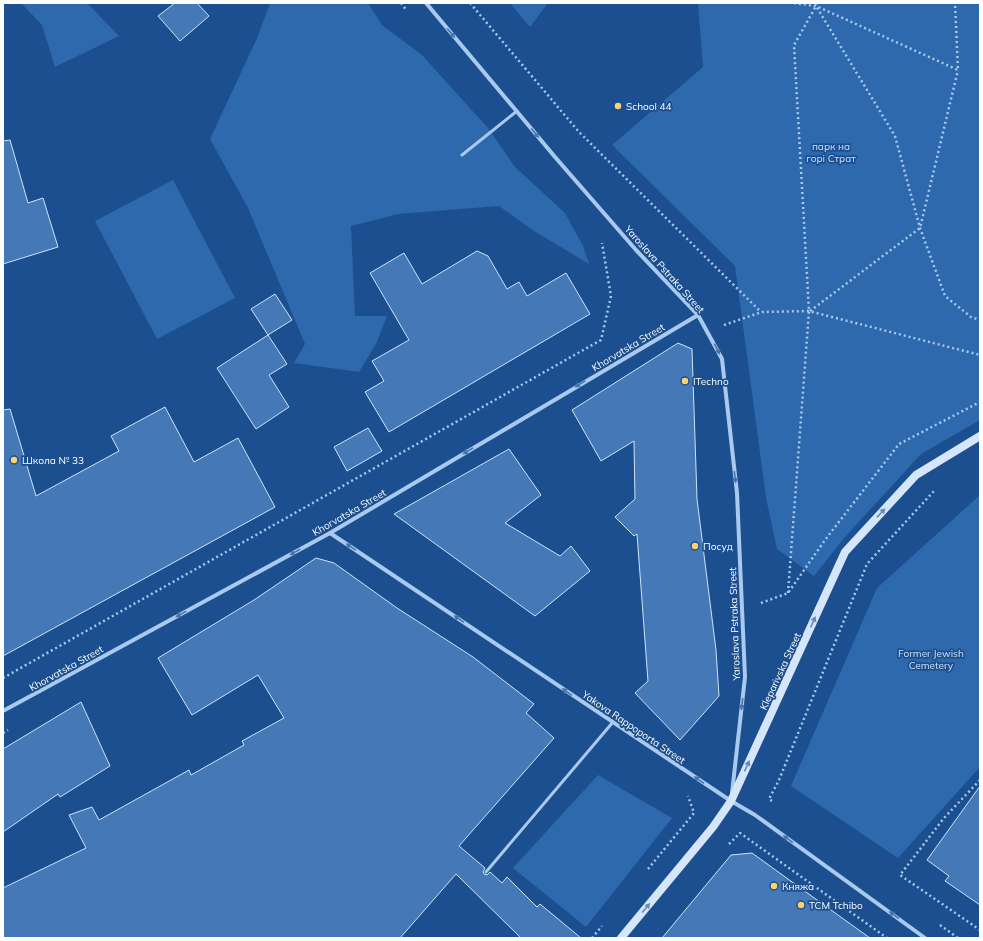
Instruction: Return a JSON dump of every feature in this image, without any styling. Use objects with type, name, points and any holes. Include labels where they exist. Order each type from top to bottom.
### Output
[{"type":"main road","name":"Kleparivska Street","points":[[621,938],[713,827],[731,801],[845,552],[916,475],[980,436]]},
{"type":"street","name":"Yaroslava Pstraka Street","points":[[426,3],[636,250],[698,314],[722,359],[737,493],[745,677],[731,801]]},
{"type":"street","name":"Khorvatska Street","points":[[3,712],[330,533],[698,314]]},
{"type":"street","name":"Yakova Rappoporta Street","points":[[330,533],[731,801],[755,815],[925,938]]},
{"type":"lane","points":[[462,156],[517,111]]},
{"type":"lane","points":[[486,872],[613,722]]},
{"type":"path","points":[[470,3],[579,132],[762,312]]},
{"type":"path","points":[[794,3],[816,5],[958,70]]},
{"type":"path","points":[[809,311],[920,228],[958,70],[955,3]]},
{"type":"path","points":[[816,5],[894,136],[920,228],[945,296],[971,317],[980,320]]},
{"type":"path","points":[[788,593],[809,311],[794,45],[816,5]]},
{"type":"path","points":[[3,678],[600,340],[611,296],[603,243],[599,238]]},
{"type":"path","points":[[720,326],[762,312],[809,311],[980,355]]},
{"type":"path","points":[[769,800],[785,766],[867,564],[938,487]]},
{"type":"path","points":[[3,733],[10,729]]},
{"type":"path","points":[[980,780],[944,818],[900,875],[980,930]]},
{"type":"path","points":[[645,872],[694,813],[688,794],[704,783]]},
{"type":"path","points":[[740,833],[887,938]]},
{"type":"path","points":[[592,938],[606,920]]},
{"type":"green space","points":[[21,3],[87,3],[119,36],[55,67],[42,25]]},
{"type":"green space","points":[[270,3],[368,3],[382,25],[422,55],[488,128],[515,167],[565,213],[583,246],[589,264],[534,231],[499,206],[398,214],[351,226],[355,316],[387,316],[377,342],[359,372],[294,363],[305,344],[248,208],[210,139],[258,36]]},
{"type":"green space","points":[[510,3],[548,3],[530,27]]},
{"type":"green space","name":"парк на горі Страт","points":[[698,3],[980,3],[980,420],[921,454],[845,537],[814,576],[777,549],[766,498],[735,266],[612,145],[703,67]]},
{"type":"green space","points":[[173,180],[235,298],[157,339],[95,221]]},
{"type":"green space","name":"Former Jewish Cemetery","points":[[980,495],[980,767],[898,858],[791,786],[877,588]]},
{"type":"green space","points":[[598,775],[672,818],[586,927],[513,868]]},
{"type":"building","points":[[175,3],[197,3],[209,16],[180,41],[158,16]]},
{"type":"building","points":[[10,140],[28,203],[43,198],[58,247],[3,264],[3,141]]},
{"type":"building","points":[[477,251],[488,256],[507,289],[519,282],[527,296],[566,273],[590,314],[389,432],[365,392],[384,381],[372,361],[409,340],[370,273],[404,253],[422,284]]},
{"type":"building","points":[[275,294],[292,320],[268,335],[251,309]]},
{"type":"building","points":[[268,335],[287,364],[269,375],[289,407],[256,429],[217,368]]},
{"type":"building","points":[[678,343],[692,349],[697,499],[716,650],[719,696],[680,740],[635,693],[648,681],[637,534],[634,536],[615,517],[635,499],[634,441],[601,461],[572,410]]},
{"type":"building","points":[[165,407],[194,462],[238,438],[275,507],[3,656],[3,410],[10,409],[36,496],[119,451],[111,436]]},
{"type":"building","points":[[368,428],[382,451],[347,471],[334,447]]},
{"type":"building","points":[[509,449],[541,495],[505,523],[560,556],[571,546],[590,571],[535,616],[394,514]]},
{"type":"building","points":[[316,558],[334,563],[397,608],[473,657],[534,704],[526,713],[554,738],[459,846],[485,868],[483,872],[484,874],[487,875],[490,872],[502,883],[507,877],[537,907],[540,904],[581,938],[521,938],[456,874],[400,938],[3,938],[3,888],[86,848],[69,815],[92,807],[99,820],[189,770],[191,775],[244,745],[242,741],[284,718],[258,675],[192,715],[158,658],[254,600]]},
{"type":"building","points":[[81,702],[110,766],[60,797],[58,794],[3,832],[3,749]]},
{"type":"building","points":[[980,786],[980,905],[945,881],[949,876],[927,860]]},
{"type":"building","points":[[752,853],[870,938],[662,938],[731,855]]},
{"type":"place","name":"School 44","points":[[618,106]]},
{"type":"place","name":"ITechno","points":[[685,381]]},
{"type":"place","name":"Школа № 33","points":[[14,460]]},
{"type":"place","name":"Посуд","points":[[695,546]]},
{"type":"place","name":"Княжа","points":[[774,886]]},
{"type":"place","name":"TCM Tchibo","points":[[801,905]]}]
